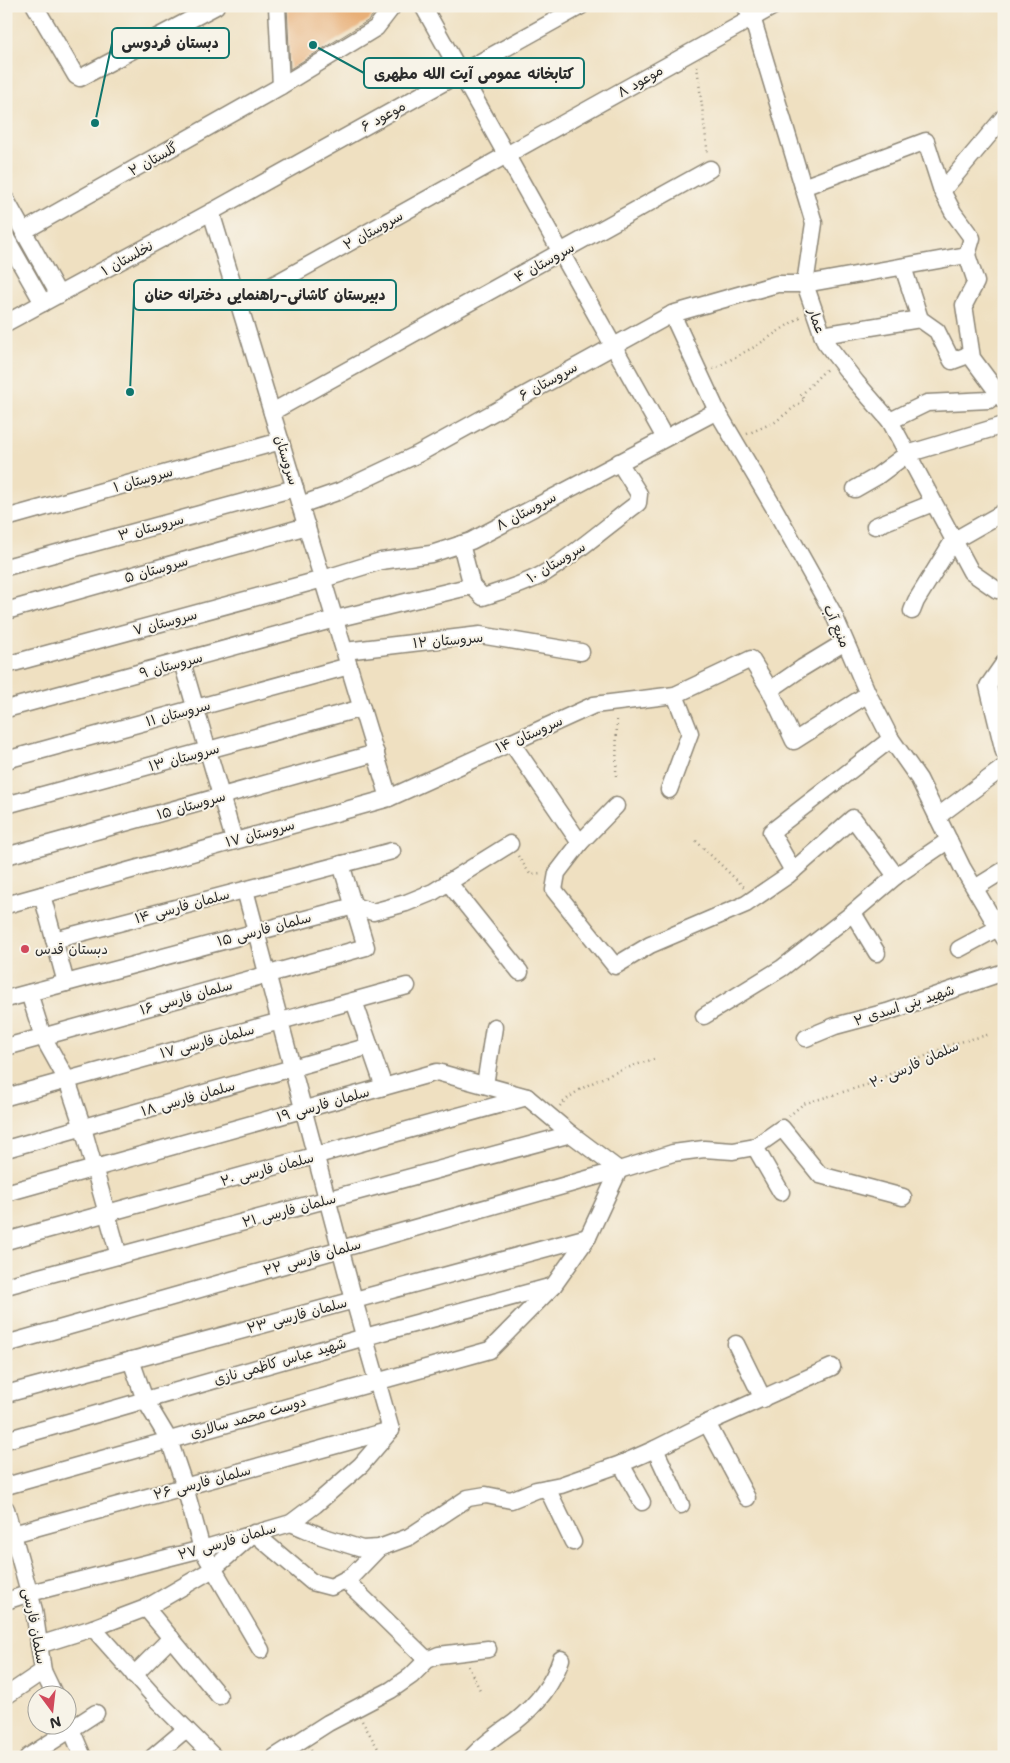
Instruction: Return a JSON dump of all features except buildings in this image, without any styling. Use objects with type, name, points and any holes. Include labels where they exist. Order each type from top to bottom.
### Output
[{"type":"street","points":[[35,6],[76,76],[80,78],[216,6]]},
{"type":"street","points":[[277,6],[282,86]]},
{"type":"street","name":"گلستان ۲","points":[[24,231],[282,86],[376,28],[393,6]]},
{"type":"street","points":[[423,6],[665,438]]},
{"type":"street","name":"موعود ۶","points":[[211,212],[580,6]]},
{"type":"street","name":"موعود ۸","points":[[507,156],[694,50],[749,12],[774,6]]},
{"type":"street","name":"عمار","points":[[749,12],[814,223],[805,284],[825,342],[890,422],[971,572],[997,590]]},
{"type":"street","points":[[942,191],[1004,118]]},
{"type":"street","points":[[803,187],[926,141],[942,191],[952,212],[972,238],[967,255],[976,282],[964,305],[971,354],[996,400],[927,402],[890,422]]},
{"type":"street","name":"سروستان ۲","points":[[239,304],[507,156]]},
{"type":"street","name":"سروستان ۴","points":[[272,412],[710,169]]},
{"type":"street","points":[[6,200],[59,295]]},
{"type":"street","name":"نخلستان ۱","points":[[6,323],[211,212]]},
{"type":"street","name":"سروستان","points":[[211,212],[362,708]]},
{"type":"street","points":[[6,238],[43,304]]},
{"type":"street","name":"سروستان ۶","points":[[300,505],[340,491],[418,454],[672,314],[777,284],[805,284],[967,255]]},
{"type":"street","points":[[903,267],[920,319],[937,331],[952,361],[971,354]]},
{"type":"street","name":"منبع آب","points":[[672,314],[717,411],[833,612],[868,694],[892,739],[919,779],[949,840],[1001,933]]},
{"type":"street","points":[[822,335],[920,319]]},
{"type":"street","name":"سروستان ۸","points":[[323,579],[381,560],[431,554],[471,541],[717,411]]},
{"type":"street","points":[[855,489],[876,478],[907,454],[1004,425]]},
{"type":"street","name":"سروستان ۱","points":[[6,518],[281,441]]},
{"type":"street","name":"سروستان ۱۰","points":[[472,586],[483,597],[542,574],[589,542],[638,503],[639,494],[619,462]]},
{"type":"street","name":"سروستان ۳","points":[[6,568],[295,488]]},
{"type":"street","points":[[875,526],[933,503]]},
{"type":"street","points":[[912,611],[916,601],[953,541],[1004,512]]},
{"type":"street","name":"سروستان ۵","points":[[6,611],[307,526]]},
{"type":"street","points":[[335,619],[472,586],[461,544]]},
{"type":"street","name":"سروستان ۷","points":[[6,665],[323,579]]},
{"type":"street","name":"سروستان ۹","points":[[6,709],[335,619]]},
{"type":"street","name":"سروستان ۱۲","points":[[347,658],[480,635],[581,652]]},
{"type":"street","points":[[845,642],[770,690],[794,741],[868,694]]},
{"type":"street","name":"سروستان ۱۱","points":[[6,760],[195,708],[347,658]]},
{"type":"street","name":"سروستان ۱۴","points":[[389,798],[594,704],[675,695],[751,659],[770,690]]},
{"type":"street","points":[[182,662],[234,840]]},
{"type":"street","points":[[1004,663],[988,686],[1004,752]]},
{"type":"street","points":[[669,790],[690,733],[675,695]]},
{"type":"street","points":[[362,708],[389,798]]},
{"type":"street","name":"سروستان ۱۳","points":[[6,805],[362,708]]},
{"type":"street","points":[[793,871],[772,832],[892,739]]},
{"type":"street","points":[[511,742],[580,843]]},
{"type":"street","name":"سروستان ۱۵","points":[[6,856],[376,753]]},
{"type":"street","points":[[937,816],[1004,767]]},
{"type":"street","name":"سروستان ۱۷","points":[[42,895],[389,798]]},
{"type":"street","points":[[616,806],[580,843],[557,873],[554,890],[615,966],[650,945],[746,904],[793,871],[853,818],[896,876]]},
{"type":"street","points":[[704,1016],[782,968],[853,913],[896,876],[949,840]]},
{"type":"street","name":"سلمان فارسی ۱۵","points":[[6,999],[354,906],[373,912],[406,903],[433,892],[510,844]]},
{"type":"street","name":"سلمان فارسی ۱۴","points":[[54,940],[392,851]]},
{"type":"street","points":[[341,864],[354,906]]},
{"type":"street","points":[[975,888],[1004,870]]},
{"type":"street","points":[[448,882],[520,972]]},
{"type":"street","points":[[245,890],[354,1300],[391,1430]]},
{"type":"street","points":[[6,905],[42,895],[66,983]]},
{"type":"street","name":"سلمان فارسی ۱۶","points":[[6,1047],[366,947],[354,906]]},
{"type":"street","points":[[853,913],[877,953]]},
{"type":"street","points":[[959,949],[1001,933]]},
{"type":"street","name":"شهید بنی اسدی ۲","points":[[806,1038],[836,1026],[887,1012],[1004,972]]},
{"type":"street","name":"سلمان فارسی ۱۷","points":[[6,1097],[407,986]]},
{"type":"street","points":[[29,993],[43,1037],[67,1080],[95,1168],[119,1256]]},
{"type":"street","points":[[354,1000],[384,1087]]},
{"type":"street","points":[[485,1085],[494,1027]]},
{"type":"street","name":"سلمان فارسی ۱۸","points":[[6,1150],[370,1046]]},
{"type":"street","name":"سلمان فارسی ۱۹","points":[[6,1193],[437,1072],[528,1097],[571,1134],[619,1170]]},
{"type":"street","name":"سلمان فارسی ۲۰","points":[[6,1241],[528,1097]]},
{"type":"street","points":[[554,1285],[588,1237],[619,1170],[673,1153],[704,1149],[733,1151],[755,1148],[782,1128],[820,1175],[903,1197]]},
{"type":"street","name":"سلمان فارسی ۲۱","points":[[6,1286],[571,1134]]},
{"type":"street","points":[[755,1148],[781,1192]]},
{"type":"street","name":"سلمان فارسی ۲۲","points":[[6,1344],[619,1170]]},
{"type":"street","name":"سلمان فارسی ۲۳","points":[[6,1394],[588,1237]]},
{"type":"street","name":"شهید عباس کاظمی نازی","points":[[6,1440],[554,1285]]},
{"type":"street","name":"دوست محمد سالاری","points":[[6,1486],[490,1350],[554,1285]]},
{"type":"street","points":[[736,1344],[763,1399]]},
{"type":"street","points":[[131,1360],[145,1400],[169,1440],[185,1487],[202,1549],[261,1650]]},
{"type":"street","points":[[291,1523],[321,1536],[362,1549],[379,1548],[409,1537],[468,1498],[486,1495],[511,1500],[621,1464],[832,1367]]},
{"type":"street","points":[[707,1423],[748,1498]]},
{"type":"street","name":"سلمان فارسی ۲۶","points":[[13,1534],[391,1430]]},
{"type":"street","name":"سلمان فارسی ۲۷","points":[[6,1601],[30,1593],[202,1549],[291,1523],[315,1506],[361,1465],[391,1430]]},
{"type":"street","points":[[655,1449],[681,1505]]},
{"type":"street","points":[[621,1464],[642,1502]]},
{"type":"street","points":[[547,1488],[573,1542]]},
{"type":"street","name":"سلمان فارسی","points":[[6,1509],[34,1610],[43,1671],[6,1696]]},
{"type":"street","points":[[39,1644],[93,1628],[146,1608],[212,1569],[254,1533],[312,1582],[331,1587],[352,1576],[379,1548]]},
{"type":"street","points":[[345,1580],[427,1660]]},
{"type":"street","points":[[146,1608],[219,1696]]},
{"type":"street","points":[[93,1628],[134,1675],[214,1757]]},
{"type":"street","points":[[134,1675],[171,1638]]},
{"type":"street","points":[[275,1757],[328,1723],[390,1690],[411,1676],[427,1660],[439,1655],[460,1651],[488,1649]]},
{"type":"street","points":[[472,1757],[479,1749],[517,1720],[538,1699],[557,1672],[562,1659]]},
{"type":"street","points":[[43,1671],[50,1686]]},
{"type":"street","points":[[78,1721],[96,1713]]},
{"type":"street","points":[[153,1757],[186,1729]]},
{"type":"street","points":[[28,1757],[55,1736]]},
{"type":"street","points":[[74,1736],[83,1757]]},
{"type":"path","points":[[694,50],[710,169]]},
{"type":"path","points":[[701,376],[756,346],[813,309]]},
{"type":"path","points":[[734,440],[775,422],[805,400],[800,396],[810,387],[815,378],[838,360]]},
{"type":"path","points":[[616,776],[618,702]]},
{"type":"path","points":[[696,841],[745,888],[752,900]]},
{"type":"path","points":[[510,844],[530,874],[557,873]]},
{"type":"path","name":"سلمان فارسی ۲۰","points":[[782,1128],[788,1118],[803,1104],[873,1084],[912,1062],[952,1044],[991,1034]]},
{"type":"path","points":[[551,1116],[564,1101],[591,1084],[654,1058]]},
{"type":"path","points":[[460,1651],[481,1692]]},
{"type":"path","points":[[355,1708],[383,1757]]},
{"type":"place","name":"کتابخانه عمومی آیت الله مطهری","points":[[313,45]]},
{"type":"place","name":"دبستان فردوسی","points":[[95,123]]},
{"type":"place","name":"دبیرستان کاشانی-راهنمایی دخترانه حنان","points":[[130,392]]},
{"type":"place","name":"دبستان قدس","points":[[25,949]]}]
